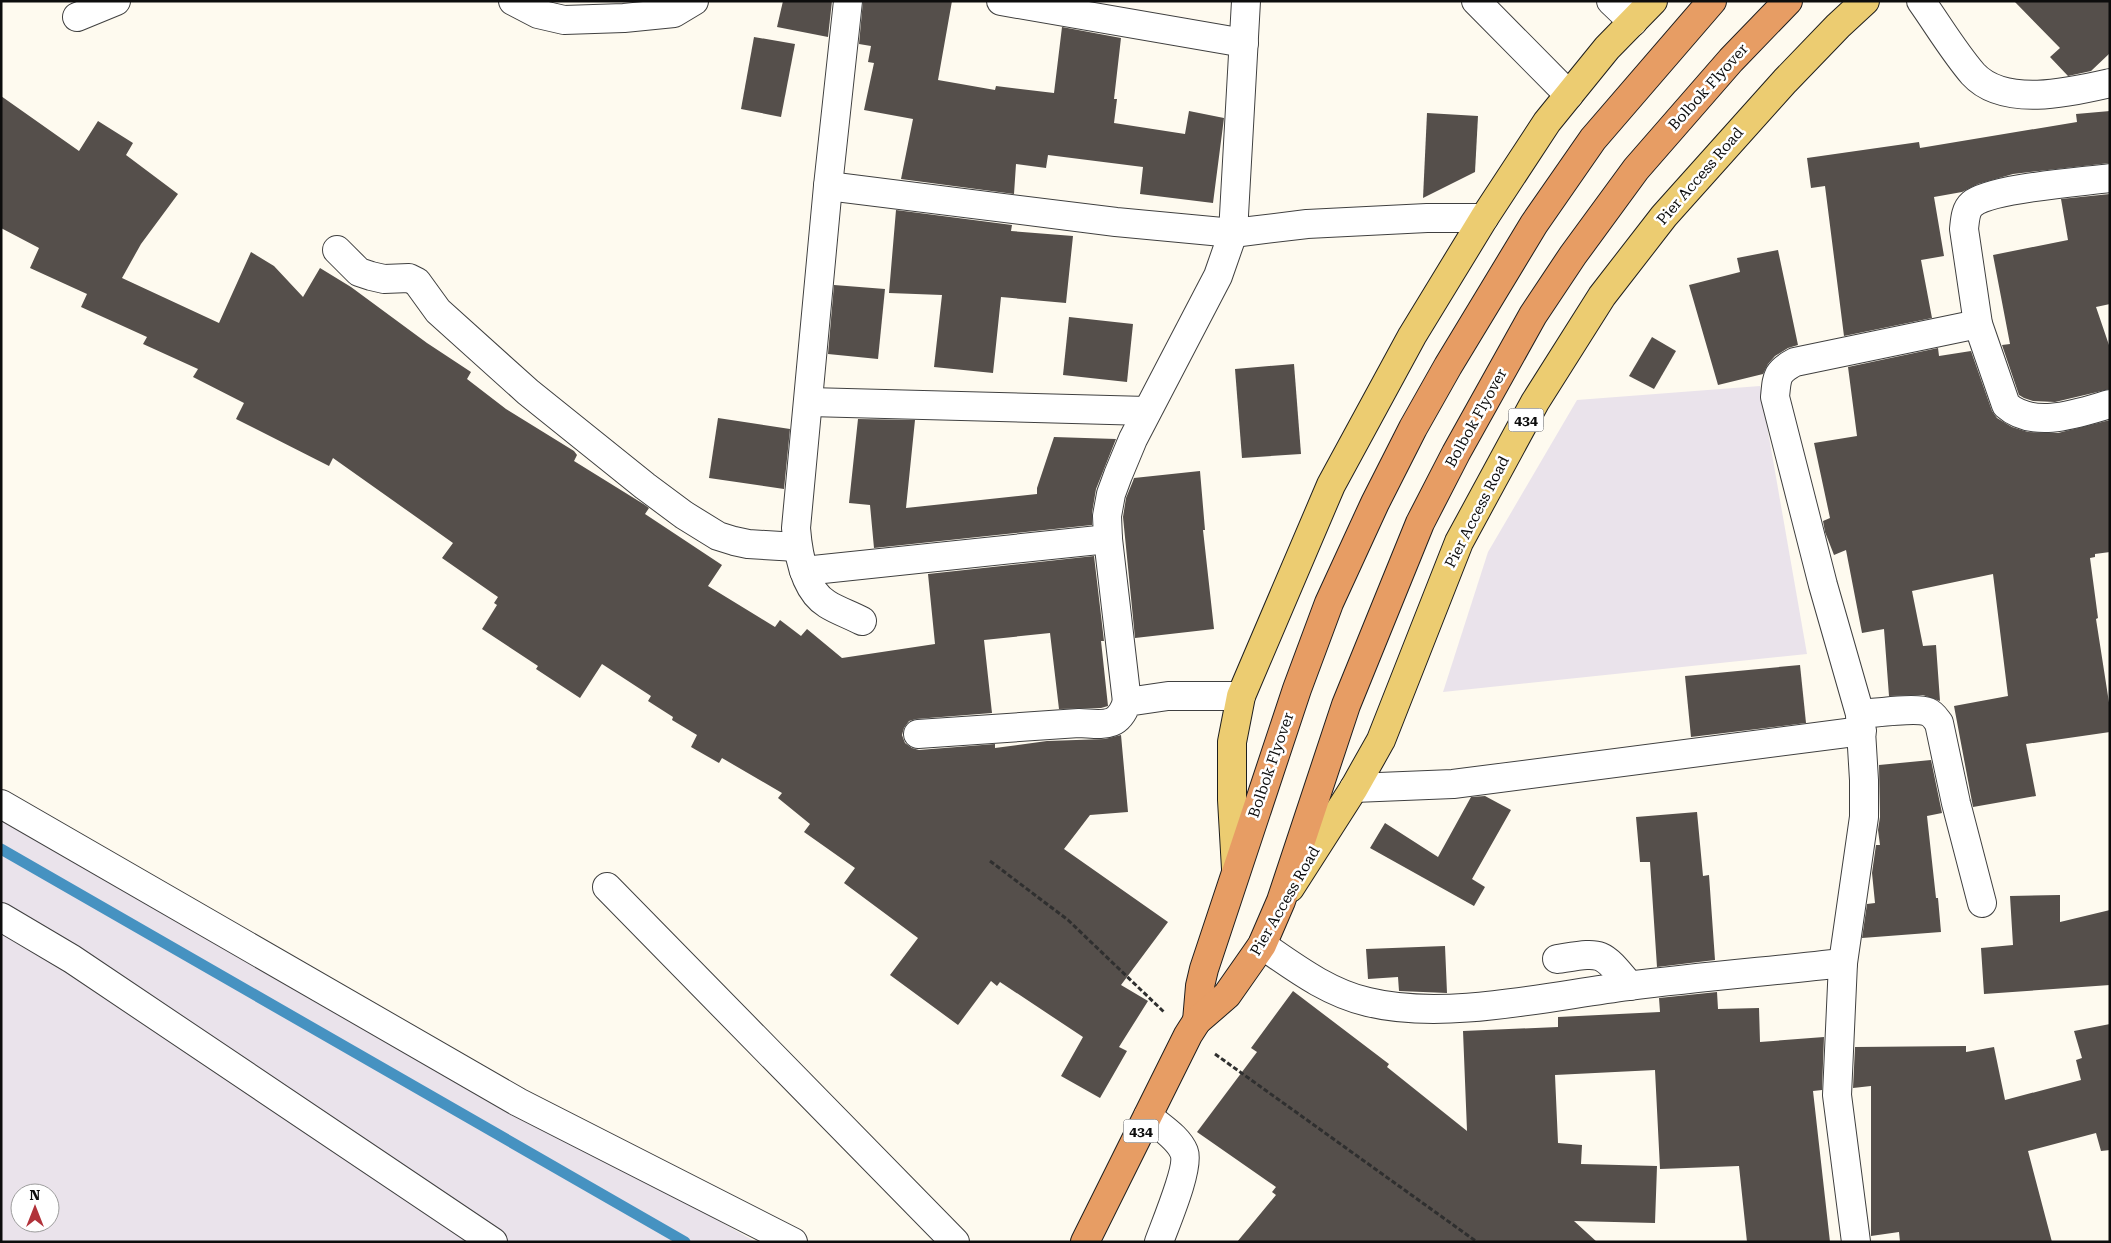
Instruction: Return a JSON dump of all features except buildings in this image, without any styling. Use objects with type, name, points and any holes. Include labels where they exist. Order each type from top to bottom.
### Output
[{"type":"highway","name":"Bolbok Flyover","points":[[1236,869],[1297,689],[1329,603],[1375,503],[1414,428],[1481,310],[1534,224],[1593,139],[1712,1]]},
{"type":"highway","name":"Bolbok Flyover","points":[[1281,901],[1346,705],[1420,523],[1456,453],[1533,316],[1573,255],[1636,169],[1731,60],[1788,1]]},
{"type":"highway","name":"Pier Access Road","points":[[1085,1242],[1193,1028],[1200,986],[1236,869]]},
{"type":"highway","name":"Pier Access Road","points":[[1193,1028],[1227,995],[1262,944],[1281,901]]},
{"type":"main road","name":"Pier Access Road","points":[[1236,869],[1232,800],[1232,742],[1241,696],[1332,485],[1412,336],[1484,218],[1547,122],[1608,48],[1653,1]]},
{"type":"main road","name":"Pier Access Road","points":[[1281,901],[1354,788],[1380,740],[1459,542],[1535,402],[1602,296],[1664,216],[1766,102],[1838,26],[1865,1]]},
{"type":"street","points":[[77,16],[116,1]]},
{"type":"street","points":[[512,1],[538,14],[564,20],[576,10],[624,18],[674,13],[694,1]]},
{"type":"street","points":[[848,1],[828,186],[798,509],[801,559],[814,593],[826,604],[862,621]]},
{"type":"street","points":[[1001,1],[1244,42]]},
{"type":"street","points":[[918,734],[1079,723],[1106,724],[1117,721],[1123,714],[1126,702],[1108,539],[1108,516],[1111,494],[1147,411],[1206,301],[1225,258],[1233,233],[1246,1]]},
{"type":"street","points":[[1476,1],[1569,94]]},
{"type":"street","points":[[1611,1],[1633,22]]},
{"type":"street","points":[[1921,1],[1974,74],[1989,87],[2005,92],[2030,94],[2069,92],[2110,83]]},
{"type":"street","points":[[2110,178],[2017,190],[1986,197],[1971,204],[1966,216],[1964,229],[1978,324],[2002,398],[2013,411],[2028,416],[2046,418],[2086,411],[2110,404]]},
{"type":"street","points":[[828,186],[1116,222],[1233,233],[1307,224],[1427,218],[1484,218]]},
{"type":"street","points":[[337,250],[359,272],[384,279],[399,277],[409,278],[417,282],[438,311],[528,392],[645,486],[684,515],[718,536],[801,559],[1108,539]]},
{"type":"street","points":[[1856,1242],[1837,1095],[1843,963],[1864,817],[1861,723],[1823,585],[1775,397],[1777,377],[1783,368],[1794,362],[1978,324]]},
{"type":"street","points":[[809,402],[1147,411]]},
{"type":"street","points":[[1126,702],[1168,696],[1241,696]]},
{"type":"street","points":[[1354,788],[1453,784],[1861,723],[1916,710],[1927,711],[1934,715],[1939,723],[1956,803],[1982,903]]},
{"type":"street","points":[[1,804],[518,1102],[793,1242]]},
{"type":"street","points":[[608,887],[955,1242]]},
{"type":"street","points":[[1,917],[72,959],[493,1242]]},
{"type":"street","points":[[1262,944],[1311,978],[1341,992],[1367,1002],[1406,1008],[1466,1008],[1630,986],[1843,963]]},
{"type":"street","points":[[1557,959],[1598,955],[1610,962],[1630,986]]},
{"type":"street","points":[[1148,1116],[1179,1142],[1185,1154],[1180,1187],[1158,1242]]},
{"type":"path","points":[[990,861],[1068,920],[1193,1028],[1477,1242]]},
{"type":"shaded area","points":[[1760,386],[1807,654],[1443,692],[1488,552],[1577,400]]},
{"type":"shaded area","points":[[1,812],[756,1242],[1,1242]]},
{"type":"waterway","points":[[1,849],[685,1242]]}]
